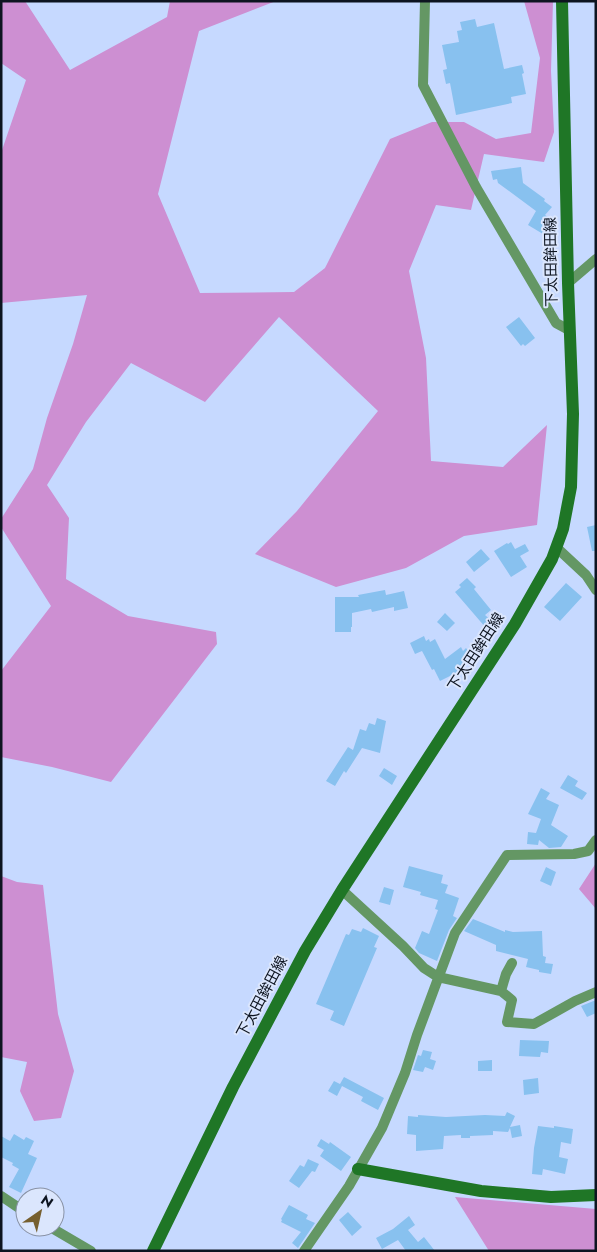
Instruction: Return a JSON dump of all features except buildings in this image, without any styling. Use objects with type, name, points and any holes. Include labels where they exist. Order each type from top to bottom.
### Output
[{"type":"main road","name":"下太田鉾田線","points":[[153,1251],[264,1027],[306,951],[342,890],[515,624],[545,573],[557,548],[563,529],[571,487],[573,414],[569,330],[562,1]]},
{"type":"main road","points":[[358,1169],[481,1191],[551,1197],[596,1196]]},
{"type":"street","points":[[425,1],[422,85],[476,188],[556,323],[569,330]]},
{"type":"street","points":[[568,283],[596,260]]},
{"type":"street","points":[[557,548],[586,575],[596,590]]},
{"type":"street","points":[[304,1251],[344,1193],[382,1128],[455,934],[507,855],[574,854],[588,850],[596,840]]},
{"type":"street","points":[[342,890],[424,968],[438,977],[501,991],[512,1000],[507,1022],[534,1024],[575,1001],[596,992]]},
{"type":"street","points":[[501,991],[506,974],[512,963]]},
{"type":"street","points":[[1,1196],[15,1205]]},
{"type":"street","points":[[65,1236],[91,1251]]},
{"type":"shaded area","points":[[1,1],[25,1],[70,70],[167,17],[170,1],[276,1],[199,31],[158,194],[200,293],[294,292],[325,268],[390,139],[432,122],[464,122],[496,139],[531,133],[540,58],[524,1],[553,1],[551,71],[554,132],[544,162],[484,154],[471,210],[436,205],[409,271],[426,358],[431,461],[503,467],[547,425],[537,525],[464,536],[406,568],[336,587],[255,554],[297,511],[378,411],[279,317],[205,402],[131,363],[86,422],[47,485],[69,518],[66,579],[128,616],[216,632],[217,644],[111,782],[52,767],[1,757],[1,671],[51,606],[1,527],[1,519],[33,469],[47,418],[73,344],[87,295],[1,303],[1,153],[26,80],[1,63]]},
{"type":"shaded area","points":[[596,863],[596,909],[579,889]]},
{"type":"shaded area","points":[[1,876],[17,882],[43,885],[58,1014],[74,1071],[61,1118],[34,1121],[20,1091],[27,1062],[1,1057]]},
{"type":"shaded area","points":[[455,1197],[596,1209],[596,1251],[489,1251]]}]
